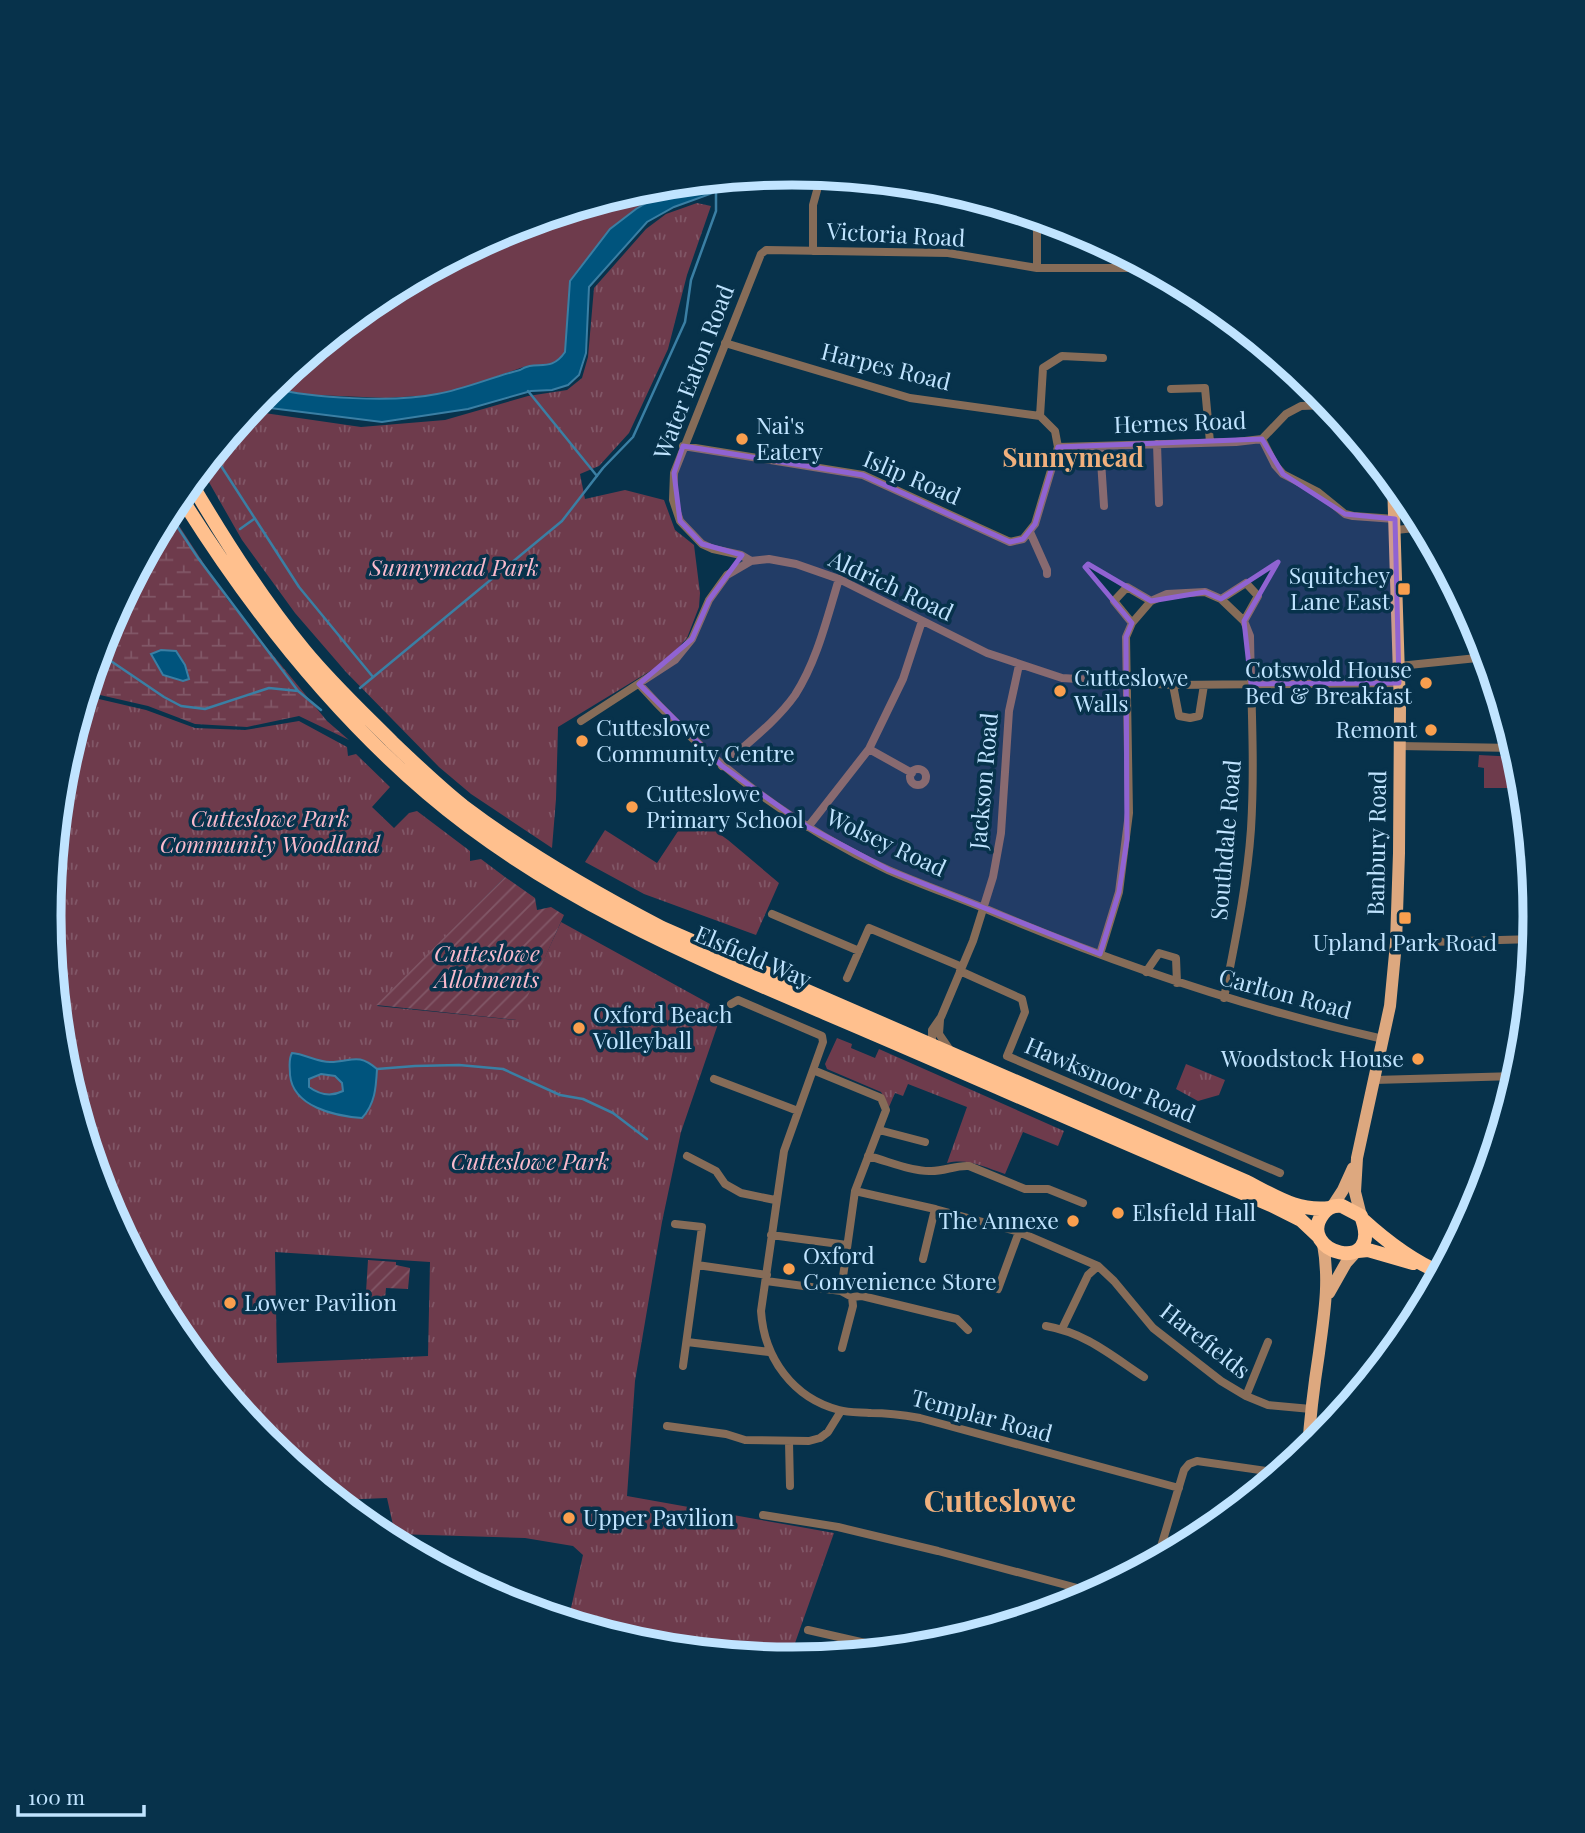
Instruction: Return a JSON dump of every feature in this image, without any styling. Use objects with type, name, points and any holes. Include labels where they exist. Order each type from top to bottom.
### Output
[{"type":"highway","points":[[196,493],[254,595]]},
{"type":"highway","points":[[187,506],[254,595]]},
{"type":"highway","name":"Elsfield Way","points":[[254,595],[360,711],[434,782],[507,836],[598,894],[662,928],[1292,1204],[1309,1210],[1331,1207]]},
{"type":"highway","name":"Elsfield Way","points":[[254,595],[292,656],[351,721],[436,800],[538,874],[591,906],[703,961],[1288,1213],[1301,1220],[1321,1241]]},
{"type":"highway","points":[[1433,1269],[1380,1236],[1361,1218],[1342,1206],[1331,1207],[1319,1221],[1321,1241],[1338,1253],[1368,1250],[1433,1270]]},
{"type":"highway","points":[[1357,1252],[1364,1238],[1361,1218]]},
{"type":"main road","name":"Banbury Road","points":[[1361,1218],[1355,1192],[1357,1158],[1391,1006],[1396,943],[1399,666],[1394,500]]},
{"type":"main road","name":"Banbury Road","points":[[1331,1207],[1343,1190],[1357,1158]]},
{"type":"main road","points":[[1309,1435],[1328,1271],[1321,1241]]},
{"type":"main road","points":[[1326,1300],[1341,1271],[1357,1252]]},
{"type":"street","points":[[813,251],[813,205],[818,186]]},
{"type":"street","points":[[1037,227],[1037,268]]},
{"type":"street","name":"Victoria Road","points":[[766,250],[948,253],[1037,268],[1129,268]]},
{"type":"street","name":"Water Eaton Road","points":[[702,544],[680,521],[673,500],[674,473],[761,254],[766,250]]},
{"type":"street","name":"Harpes Road","points":[[725,343],[910,398],[1040,416]]},
{"type":"street","points":[[1047,574],[1030,532],[1035,524],[1058,447],[1055,431],[1040,416],[1043,368],[1062,356],[1103,358]]},
{"type":"street","points":[[1171,389],[1205,388],[1210,442]]},
{"type":"street","name":"Hernes Road","points":[[1058,447],[1262,439],[1286,414],[1301,407],[1316,406]]},
{"type":"street","points":[[1262,439],[1275,465],[1283,474],[1318,492],[1345,514],[1411,526]]},
{"type":"street","points":[[1157,444],[1159,503]]},
{"type":"street","name":"Islip Road","points":[[683,446],[863,475],[1010,542],[1023,539],[1030,532]]},
{"type":"street","points":[[1100,446],[1104,506]]},
{"type":"street","name":"Aldrich Road","points":[[702,544],[713,550],[741,555],[751,561],[769,559],[796,564],[839,579],[987,653],[1062,678],[1174,685],[1399,683]]},
{"type":"street","points":[[581,721],[675,660],[692,639],[709,600],[727,575],[751,561]]},
{"type":"street","points":[[722,766],[775,718],[794,695],[818,644],[839,579]]},
{"type":"street","points":[[1100,954],[1119,892],[1127,839],[1129,813],[1126,637],[1132,623],[1151,601],[1167,594],[1205,592],[1221,599],[1244,621],[1258,596],[1245,583],[1221,599]]},
{"type":"street","points":[[1132,623],[1114,601],[1127,587],[1151,601]]},
{"type":"street","points":[[807,827],[869,749],[903,679],[922,621]]},
{"type":"street","name":"Southdale Road","points":[[1224,998],[1240,919],[1251,828],[1254,752],[1250,636],[1244,621]]},
{"type":"street","points":[[1399,666],[1476,658]]},
{"type":"street","name":"Jackson Road","points":[[932,1044],[932,1030],[941,1017],[985,909],[1001,833],[1009,711],[1019,665]]},
{"type":"street","name":"Wolsey Road","points":[[639,684],[673,722],[722,766],[807,827],[889,870],[1036,931]]},
{"type":"street","points":[[1174,685],[1179,716],[1190,718],[1199,716],[1204,685]]},
{"type":"street","points":[[1399,746],[1504,748]]},
{"type":"street","points":[[869,749],[912,773]]},
{"type":"street","points":[[772,914],[859,951]]},
{"type":"street","points":[[846,978],[869,928],[961,969]]},
{"type":"street","name":"Carlton Road","points":[[1036,931],[1224,998],[1295,1019],[1383,1039]]},
{"type":"street","points":[[1396,943],[1523,939]]},
{"type":"street","points":[[1146,972],[1159,953],[1176,958],[1177,983]]},
{"type":"street","name":"Hawksmoor Road","points":[[961,969],[1023,999],[1025,1012],[1007,1056],[1280,1173]]},
{"type":"street","name":"Templar Road","points":[[731,1004],[738,1000],[822,1036],[820,1051],[784,1151],[761,1311],[762,1329],[769,1352],[780,1370],[800,1391],[841,1411],[920,1418],[1178,1488]]},
{"type":"street","points":[[941,1017],[939,1034],[953,1054]]},
{"type":"street","points":[[932,1044],[938,1061]]},
{"type":"street","points":[[813,1070],[881,1098],[886,1110],[855,1191],[841,1291]]},
{"type":"street","points":[[1374,1080],[1506,1076]]},
{"type":"street","points":[[714,1079],[798,1111]]},
{"type":"street","points":[[879,1130],[925,1142]]},
{"type":"street","points":[[687,1156],[716,1171],[725,1184],[741,1193],[775,1200]]},
{"type":"street","points":[[868,1156],[925,1171],[969,1166],[1025,1189],[1048,1189],[1083,1203]]},
{"type":"street","name":"Harefields","points":[[855,1191],[1019,1232],[1098,1266],[1153,1328],[1221,1381],[1268,1405],[1311,1409]]},
{"type":"street","points":[[923,1259],[935,1209]]},
{"type":"street","points":[[675,1224],[702,1227],[683,1366]]},
{"type":"street","points":[[998,1289],[1019,1232]]},
{"type":"street","points":[[771,1235],[847,1245]]},
{"type":"street","points":[[697,1265],[841,1291],[852,1297],[862,1296],[957,1319],[968,1330]]},
{"type":"street","points":[[1062,1329],[1088,1275],[1098,1266]]},
{"type":"street","points":[[842,1348],[853,1306],[852,1297]]},
{"type":"street","points":[[1046,1326],[1062,1329],[1100,1345],[1144,1377]]},
{"type":"street","points":[[687,1342],[769,1352]]},
{"type":"street","points":[[1246,1396],[1268,1342]]},
{"type":"street","points":[[667,1426],[726,1434],[745,1440],[809,1441],[828,1432],[841,1411]]},
{"type":"street","points":[[789,1442],[790,1486]]},
{"type":"street","points":[[1160,1549],[1184,1470],[1189,1464],[1197,1461],[1269,1471]]},
{"type":"street","points":[[763,1515],[875,1536],[1079,1589]]},
{"type":"street","points":[[808,1630],[866,1643]]},
{"type":"highlighted area","points":[[1262,439],[1283,474],[1345,514],[1395,519],[1399,683],[1251,684],[1244,621],[1278,562],[1221,599],[1205,592],[1151,601],[1088,564],[1085,567],[1132,623],[1126,637],[1127,839],[1119,892],[1100,954],[889,870],[808,827],[722,766],[639,684],[692,639],[709,600],[742,555],[702,544],[680,521],[674,473],[683,446],[863,475],[1010,542],[1023,539],[1035,524],[1058,447]]},
{"type":"green space","points":[[654,198],[610,229],[570,281],[565,352],[551,365],[526,366],[435,395],[386,398],[283,392],[347,336],[427,283],[513,241],[557,224]]},
{"type":"green space","name":"Sunnymead Park","points":[[697,203],[711,206],[687,275],[668,349],[629,433],[599,466],[580,474],[585,499],[625,490],[664,500],[675,530],[694,545],[700,593],[699,607],[687,638],[665,662],[558,727],[552,848],[471,794],[439,767],[346,672],[295,613],[242,540],[207,478],[262,413],[361,427],[445,420],[528,396],[567,390],[582,378],[588,357],[594,288],[646,229],[666,214]]},
{"type":"green space","points":[[177,522],[227,599],[327,721],[349,740],[299,716],[247,727],[195,724],[148,706],[96,694],[137,593]]},
{"type":"green space","name":"Cutteslowe Park","points":[[95,698],[146,710],[195,728],[245,730],[299,721],[347,747],[348,756],[356,754],[390,787],[372,807],[394,828],[409,813],[417,811],[470,851],[470,861],[481,859],[505,877],[377,1006],[516,1020],[561,922],[710,1004],[706,1015],[719,1021],[681,1132],[662,1222],[635,1381],[627,1496],[834,1533],[793,1648],[745,1646],[650,1634],[570,1613],[583,1555],[573,1546],[525,1538],[401,1534],[394,1530],[387,1498],[350,1499],[347,1497],[275,1434],[212,1362],[159,1282],[117,1196],[100,1152],[75,1059],[63,964],[61,916],[63,869],[75,774]],"holes":[[[275,1252],[430,1262],[428,1356],[277,1363]]]},
{"type":"green space","points":[[1479,755],[1506,756],[1512,788],[1484,788],[1484,768],[1478,767]]},
{"type":"green space","points":[[690,813],[728,840],[779,883],[756,935],[644,894],[585,862],[605,830],[657,863]]},
{"type":"green space","name":"Cutteslowe Allotments","points":[[505,877],[535,898],[537,910],[551,907],[564,915],[517,1020],[376,1005]]},
{"type":"green space","points":[[837,1038],[852,1044],[851,1048],[875,1058],[879,1049],[1064,1131],[1058,1146],[1023,1132],[1005,1174],[969,1162],[947,1163],[967,1107],[908,1084],[903,1096],[895,1093],[889,1107],[881,1092],[827,1069],[825,1064]]},
{"type":"green space","points":[[1186,1064],[1225,1080],[1219,1095],[1198,1101],[1176,1089]]},
{"type":"green space","points":[[368,1260],[396,1262],[396,1265],[410,1268],[408,1289],[386,1288],[385,1299],[379,1299],[379,1309],[365,1308]]},
{"type":"water","points":[[715,190],[674,207],[647,222],[589,287],[586,353],[579,375],[568,385],[552,390],[531,391],[468,409],[382,422],[267,408],[285,390],[353,398],[419,397],[458,389],[526,367],[554,363],[565,352],[570,281],[610,229],[654,198]]},
{"type":"water","points":[[161,650],[176,651],[185,665],[189,679],[183,681],[163,675],[151,654]]},
{"type":"water","points":[[292,1053],[330,1062],[359,1059],[377,1069],[372,1101],[362,1118],[328,1112],[307,1102],[293,1086],[290,1075]],"holes":[[[321,1074],[335,1076],[342,1083],[343,1091],[326,1094],[309,1087],[309,1079]]]},
{"type":"waterway","points":[[360,688],[562,521],[603,468],[633,437],[685,322],[691,280],[716,211],[716,190]]},
{"type":"waterway","points":[[528,391],[597,476]]},
{"type":"waterway","points":[[219,463],[299,587],[373,677]]},
{"type":"waterway","points":[[240,529],[254,519]]},
{"type":"waterway","points":[[176,524],[298,691],[321,710]]},
{"type":"waterway","points":[[108,659],[181,706],[205,709],[269,688],[298,691]]},
{"type":"waterway","points":[[377,1069],[459,1065],[503,1069],[560,1095],[583,1099],[613,1113],[647,1139]]},
{"type":"place","name":"Nai's Eatery","points":[[742,439]]},
{"type":"place","name":"Squitchey Lane East","points":[[1404,589]]},
{"type":"place","name":"Cotswold House Bed & Breakfast","points":[[1426,683]]},
{"type":"place","name":"Cutteslowe Walls","points":[[1060,691]]},
{"type":"place","name":"Remont","points":[[1431,730]]},
{"type":"place","name":"Cutteslowe Community Centre","points":[[582,741]]},
{"type":"place","name":"Cutteslowe Primary School","points":[[632,807]]},
{"type":"place","name":"Upland Park Road","points":[[1405,918]]},
{"type":"place","name":"Oxford Beach Volleyball","points":[[579,1028]]},
{"type":"place","name":"Woodstock House","points":[[1418,1059]]},
{"type":"place","name":"Elsfield Hall","points":[[1118,1213]]},
{"type":"place","name":"The Annexe","points":[[1073,1221]]},
{"type":"place","name":"Oxford Convenience Store","points":[[789,1269]]},
{"type":"place","name":"Lower Pavilion","points":[[230,1303]]},
{"type":"place","name":"Upper Pavilion","points":[[569,1518]]},
{"type":"district","name":"Sunnymead","points":[[1073,458]]},
{"type":"district","name":"Cutteslowe","points":[[1000,1502]]},
{"type":"park label","name":"Cutteslowe Park Community Woodland","points":[[270,832]]}]
